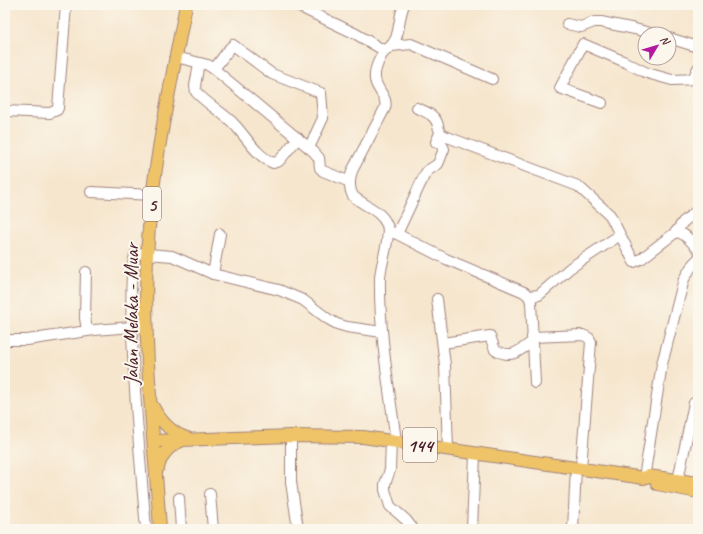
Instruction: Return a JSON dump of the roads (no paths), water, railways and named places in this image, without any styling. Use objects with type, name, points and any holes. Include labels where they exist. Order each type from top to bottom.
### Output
[{"type":"main road","name":"Jalan Melaka - Muar","points":[[160,529],[146,326],[148,254],[157,161],[186,5]]},
{"type":"main road","points":[[151,405],[167,427],[189,440]]},
{"type":"main road","name":"144","points":[[154,441],[291,436],[363,437],[644,478],[648,476],[698,483]]},
{"type":"main road","points":[[157,480],[158,469],[167,449],[173,445],[189,440]]},
{"type":"main road","name":"144","points":[[644,478],[649,482],[698,492]]},
{"type":"street","points":[[5,111],[50,113],[57,110],[66,5]]},
{"type":"street","points":[[296,5],[388,49],[411,44],[492,79]]},
{"type":"street","points":[[404,5],[396,36],[374,75],[375,82],[386,101],[386,105],[352,170],[350,182],[351,192],[353,196],[379,213],[393,232],[432,253],[524,292],[529,296],[531,302],[535,383]]},
{"type":"street","points":[[567,24],[581,27],[594,22],[601,22],[637,30]]},
{"type":"street","points":[[677,40],[698,47]]},
{"type":"street","points":[[602,103],[560,88],[583,44],[623,61],[647,74],[672,80],[695,79],[698,68]]},
{"type":"street","points":[[214,69],[233,45],[272,74],[321,93],[323,118],[309,148]]},
{"type":"street","points":[[176,57],[208,65],[214,69],[319,156],[320,168],[323,171],[350,182]]},
{"type":"street","points":[[199,63],[195,86],[196,92],[233,123],[264,158],[273,163],[279,161],[298,138]]},
{"type":"street","points":[[412,529],[406,520],[390,506],[385,490],[385,484],[390,470],[394,441],[382,332],[380,276],[393,232],[427,171],[438,164],[444,149],[442,145],[436,142],[440,133],[436,121],[431,115],[417,108]]},
{"type":"street","points":[[440,133],[449,138],[578,186],[610,215],[635,262],[676,232],[683,222],[698,210]]},
{"type":"street","points":[[91,192],[153,195]]},
{"type":"street","points":[[676,232],[684,234],[698,249]]},
{"type":"street","points":[[213,274],[220,234]]},
{"type":"street","points":[[529,296],[539,295],[570,268],[620,235]]},
{"type":"street","points":[[146,529],[138,445],[131,301],[133,260],[136,253],[164,255],[179,259],[213,274],[279,290],[303,300],[337,324],[347,327],[382,332]]},
{"type":"street","points":[[644,478],[662,364],[684,278],[690,267],[698,259]]},
{"type":"street","points":[[86,272],[85,308],[87,330]]},
{"type":"street","points":[[437,299],[443,343],[447,397],[448,449]]},
{"type":"street","points":[[5,340],[27,340],[87,330],[146,326]]},
{"type":"street","points":[[443,343],[490,336],[494,350],[506,355],[511,355],[533,339],[583,335],[589,338],[591,342],[573,529]]},
{"type":"street","points":[[678,480],[694,404]]},
{"type":"street","points":[[291,436],[291,482],[298,529]]},
{"type":"street","points":[[472,529],[475,454]]},
{"type":"street","points":[[210,494],[213,529]]},
{"type":"street","points":[[179,498],[181,529]]}]
